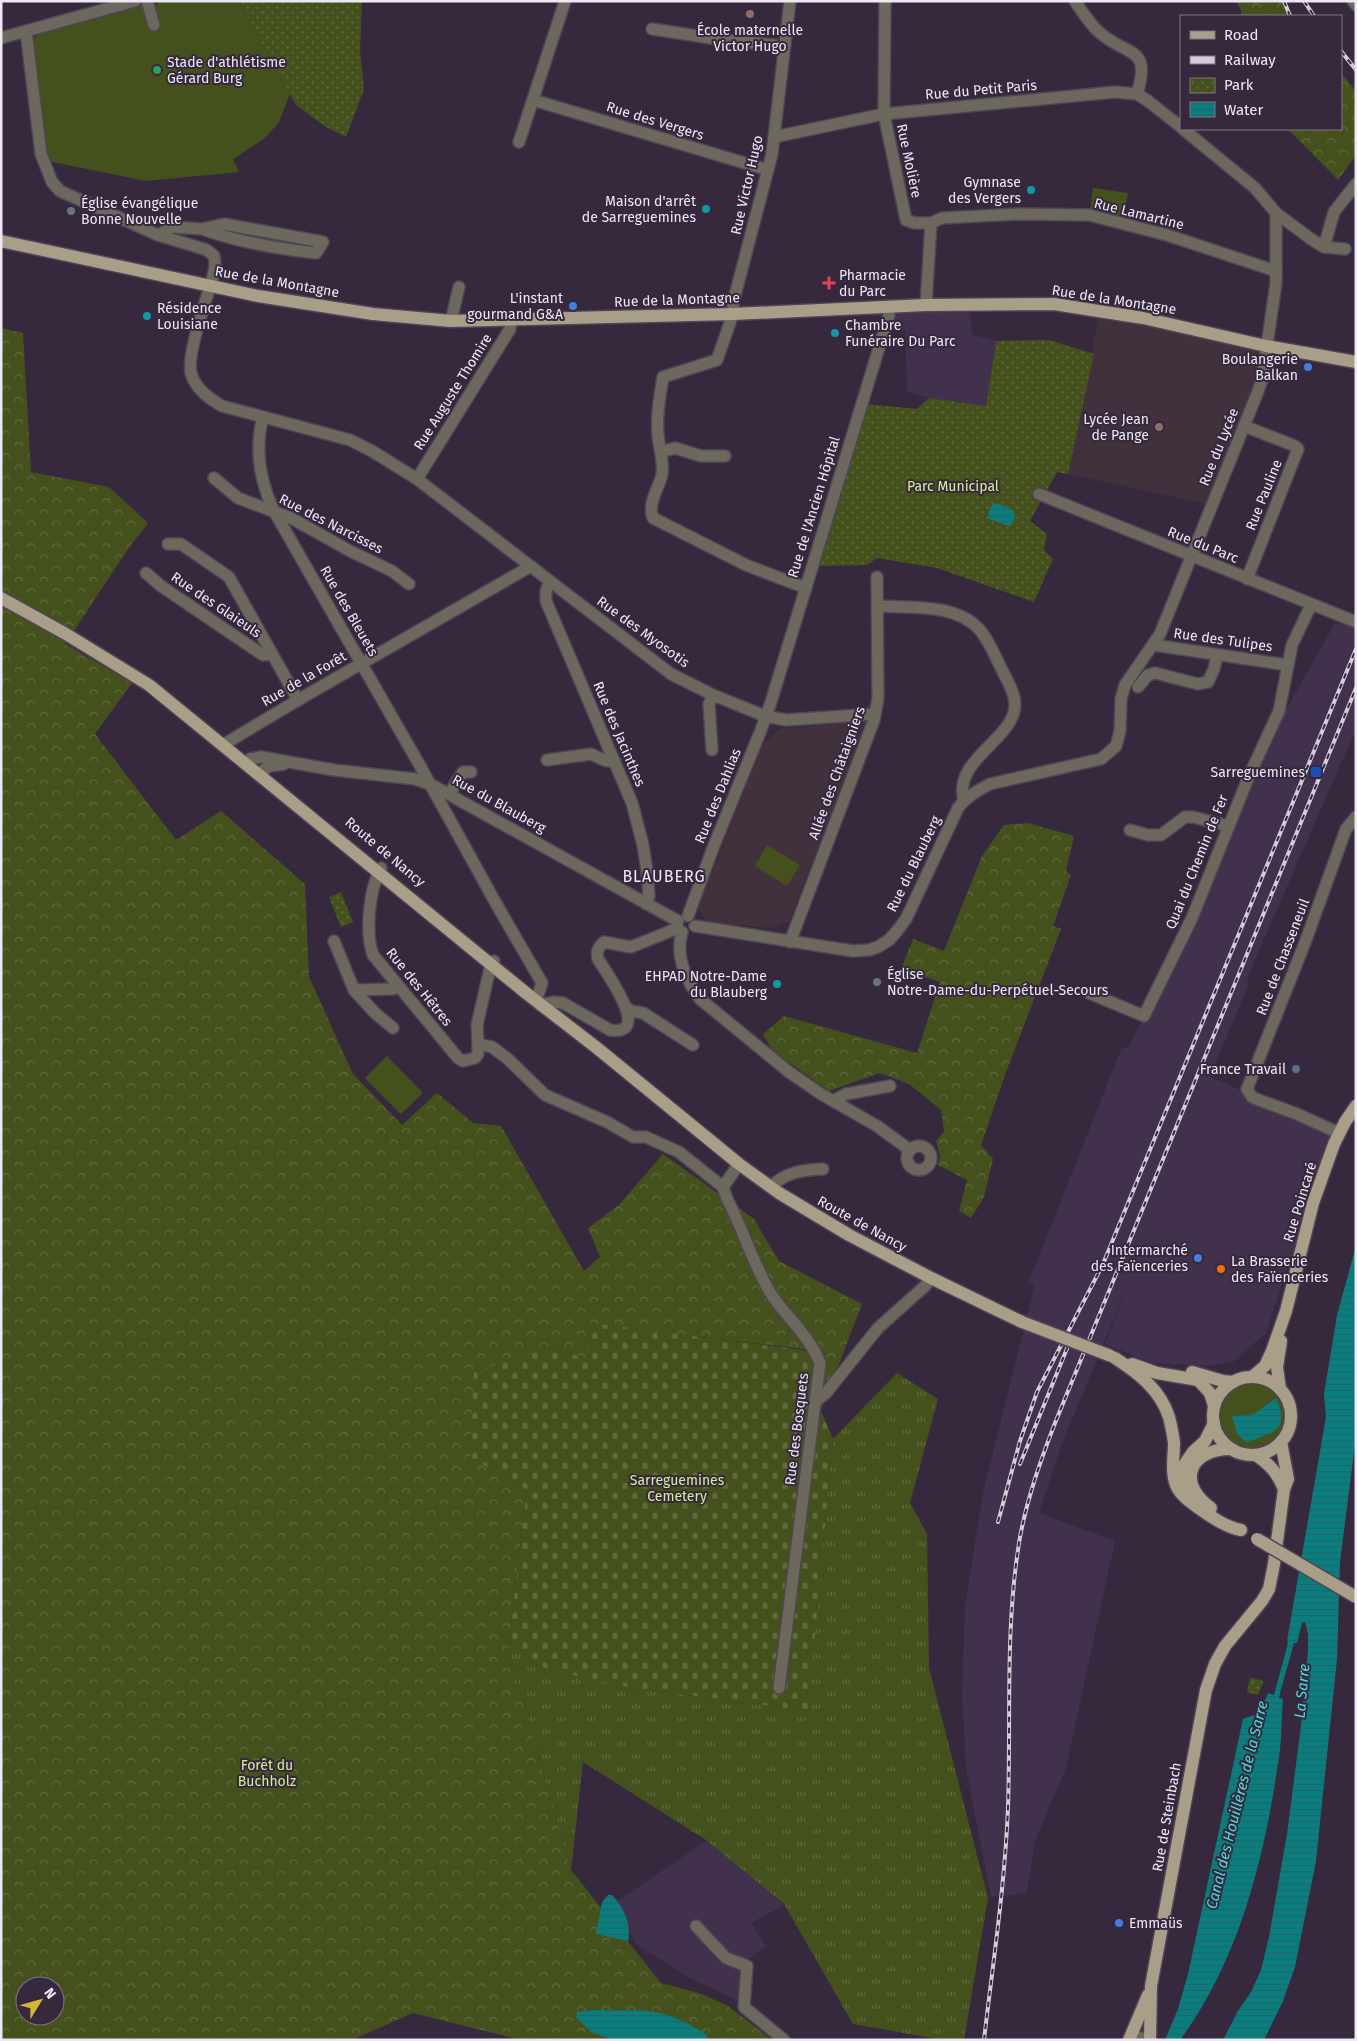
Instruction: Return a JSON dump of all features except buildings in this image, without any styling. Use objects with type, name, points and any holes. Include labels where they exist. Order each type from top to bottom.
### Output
[{"type":"main road","name":"Rue de la Montagne","points":[[1,242],[258,296],[373,314],[451,321],[732,314],[888,306],[1042,304],[1074,306],[1143,318],[1266,346],[1356,362]]},
{"type":"main road","name":"Route de Nancy","points":[[1,598],[66,634],[150,685],[226,743],[739,1164],[771,1187],[849,1235],[931,1278],[1022,1322],[1145,1370],[1198,1380],[1210,1392],[1214,1406]]},
{"type":"main road","name":"Rue Poincaré","points":[[1280,1389],[1278,1367],[1286,1311],[1311,1210],[1339,1133],[1356,1106]]},
{"type":"main road","name":"Rue Poincaré","points":[[1252,1377],[1265,1366],[1286,1311]]},
{"type":"main road","points":[[1113,1357],[1143,1378],[1162,1403],[1172,1429],[1175,1482],[1186,1499],[1231,1528],[1241,1530],[1356,1597]]},
{"type":"main road","name":"Route de Nancy","points":[[1145,1370],[1188,1372],[1233,1382]]},
{"type":"main road","points":[[1252,1377],[1267,1380],[1280,1389],[1289,1403],[1291,1419],[1281,1442],[1270,1450],[1256,1455],[1243,1454],[1231,1449],[1220,1438],[1214,1423],[1214,1406],[1221,1392],[1233,1382],[1252,1377]]},
{"type":"main road","points":[[1198,1507],[1185,1490],[1182,1472],[1188,1458],[1205,1441],[1214,1423]]},
{"type":"main road","name":"Rue de Steinbach","points":[[1151,1986],[1206,1690],[1219,1656],[1234,1633],[1262,1601],[1269,1589],[1284,1489],[1288,1479],[1281,1442]]},
{"type":"main road","points":[[1231,1449],[1213,1450],[1204,1454],[1194,1464],[1190,1478],[1196,1493],[1202,1501],[1234,1522],[1241,1530]]},
{"type":"main road","points":[[1256,1455],[1270,1464],[1277,1472],[1284,1489]]},
{"type":"main road","points":[[1131,2038],[1151,1986]]},
{"type":"main road","points":[[1150,2040],[1151,1986]]},
{"type":"street","points":[[1,38],[135,1]]},
{"type":"street","points":[[147,1],[154,25]]},
{"type":"street","points":[[519,142],[565,1]]},
{"type":"street","name":"Rue Victor Hugo","points":[[661,452],[658,436],[658,408],[663,377],[717,360],[732,314],[733,303],[768,170],[774,137],[783,46],[790,1]]},
{"type":"street","name":"Rue Molière","points":[[885,1],[884,114],[906,220],[915,223],[931,223]]},
{"type":"street","points":[[1075,1],[1088,21],[1099,32],[1136,54],[1142,63],[1141,80],[1137,94],[1180,126]]},
{"type":"street","points":[[1353,1],[1356,5]]},
{"type":"street","points":[[652,29],[724,40],[783,46]]},
{"type":"street","points":[[26,31],[41,154],[52,182],[60,191],[158,235],[174,227],[202,229],[220,235],[297,251],[316,253],[323,242],[224,224],[202,229]]},
{"type":"street","name":"Rue du Petit Paris","points":[[774,137],[884,114],[1115,92],[1137,94]]},
{"type":"street","name":"Rue des Vergers","points":[[533,100],[768,170]]},
{"type":"street","points":[[1184,130],[1255,188],[1276,212],[1311,240],[1324,247],[1345,249]]},
{"type":"street","points":[[1324,247],[1334,212],[1356,184]]},
{"type":"street","points":[[1266,346],[1276,271],[1276,212]]},
{"type":"street","name":"Rue Lamartine","points":[[931,223],[942,218],[1020,214],[1089,215],[1167,234],[1276,271]]},
{"type":"street","points":[[926,305],[931,223]]},
{"type":"street","name":"Rue des Myosotis","points":[[158,235],[207,250],[214,256],[215,274],[210,286],[192,356],[190,372],[198,387],[210,399],[222,406],[350,440],[372,451],[417,479],[671,674],[713,695],[765,716],[786,720],[875,714]]},
{"type":"street","points":[[451,321],[460,287]]},
{"type":"street","name":"Rue de l'Ancien Hôpital","points":[[765,716],[889,315],[888,306]]},
{"type":"street","name":"Rue Auguste Thomire","points":[[417,479],[510,329],[512,320]]},
{"type":"street","name":"Rue du Lycée","points":[[1154,645],[1192,557],[1262,380],[1266,346]]},
{"type":"street","name":"Rue des Bleuets","points":[[263,418],[258,455],[265,492],[274,511],[542,983],[540,1001]]},
{"type":"street","name":"Rue Pauline","points":[[1244,426],[1295,446],[1298,450],[1247,579]]},
{"type":"street","points":[[725,456],[700,456],[675,448],[661,452],[662,474],[650,510],[653,518],[746,566],[806,588]]},
{"type":"street","name":"Rue des Narcisses","points":[[214,478],[238,498],[291,518],[350,551],[392,571],[409,584]]},
{"type":"street","name":"Rue du Parc","points":[[1039,494],[1351,620]]},
{"type":"street","points":[[168,544],[181,544],[229,576],[298,700]]},
{"type":"street","name":"Rue de la Forêt","points":[[226,743],[531,566]]},
{"type":"street","name":"Rue des Glaieuls","points":[[146,573],[161,586],[263,655],[272,654]]},
{"type":"street","name":"Allée des Châtaigniers","points":[[790,942],[875,714],[878,698],[877,577]]},
{"type":"street","name":"Rue des Jacinthes","points":[[550,581],[546,591],[546,601],[632,803],[643,845],[649,896],[646,904]]},
{"type":"street","name":"Quai du Chemin de Fer","points":[[1089,993],[1144,1016],[1192,918],[1228,826],[1279,711],[1286,684],[1287,665],[1292,645],[1310,605]]},
{"type":"street","points":[[878,606],[930,609],[949,612],[965,618],[983,635],[1013,691],[1015,704],[1012,718],[971,766],[961,791],[964,800]]},
{"type":"street","name":"Rue des Tulipes","points":[[1154,645],[1287,665]]},
{"type":"street","name":"Rue du Blauberg","points":[[248,761],[261,757],[288,763],[415,780],[430,784],[682,924],[694,921],[695,926],[790,942],[853,951],[868,950],[889,940],[906,919],[958,808],[964,800],[974,792],[990,784],[1101,759],[1116,746],[1120,731],[1125,685],[1135,668],[1154,645]]},
{"type":"street","points":[[1138,687],[1148,675],[1155,673],[1198,684],[1208,682],[1214,669],[1217,655]]},
{"type":"street","points":[[712,750],[709,704],[713,695]]},
{"type":"street","name":"Rue des Dahlias","points":[[765,716],[682,924],[679,942],[684,972],[690,986],[700,999],[789,1072],[833,1101],[878,1126],[910,1150]]},
{"type":"street","points":[[547,760],[591,754],[604,760],[615,762]]},
{"type":"street","name":"Rue du Blauberg","points":[[261,773],[269,766],[288,763]]},
{"type":"street","points":[[445,811],[463,772],[471,772]]},
{"type":"street","points":[[1130,830],[1148,835],[1162,835],[1185,817],[1228,826]]},
{"type":"street","name":"Rue de Chasseneuil","points":[[1339,1133],[1259,1100],[1248,1093],[1248,1083],[1306,940],[1346,831],[1356,817]]},
{"type":"street","name":"Rue des Hêtres","points":[[379,870],[368,927],[368,942],[373,955],[458,1058],[463,1061],[474,1058],[478,1054],[478,1044]]},
{"type":"street","points":[[540,1001],[563,1003],[610,1030],[618,1032],[629,1022],[626,1007],[598,959],[596,952],[604,942],[631,947],[682,924]]},
{"type":"street","points":[[334,941],[354,990],[375,1013],[393,1028]]},
{"type":"street","points":[[492,962],[477,1025],[478,1044],[492,1047],[530,1078],[545,1095],[607,1122],[633,1137],[646,1137],[678,1152],[723,1187],[739,1164]]},
{"type":"street","points":[[354,990],[393,989],[398,986]]},
{"type":"street","points":[[626,1007],[631,1011],[643,1013],[693,1045]]},
{"type":"street","points":[[833,1101],[846,1094],[890,1086]]},
{"type":"street","points":[[771,1187],[777,1181],[790,1174],[804,1170],[823,1169]]},
{"type":"street","name":"Rue des Bosquets","points":[[723,1187],[770,1292],[788,1317],[806,1336],[820,1363],[779,1688]]},
{"type":"street","points":[[816,1402],[826,1393],[878,1328],[925,1286],[931,1278]]},
{"type":"street","points":[[696,1926],[726,1958],[748,1966],[744,2007],[784,2040]]},
{"type":"street","points":[[1131,2038],[1150,2040]]},
{"type":"shaded area","points":[[969,311],[973,335],[996,341],[986,406],[929,398],[907,392],[905,331],[893,329],[895,313]]},
{"type":"shaded area","name":"Lycée Jean de Pange","points":[[1099,315],[1263,349],[1258,379],[1211,505],[1068,474]]},
{"type":"shaded area","points":[[1356,613],[1356,729],[1247,978],[1249,983],[1210,1077],[1334,1129],[1266,1333],[1233,1362],[1203,1366],[1152,1363],[1105,1344],[1130,1280],[1061,1446],[1039,1513],[1115,1541],[1066,1768],[1035,1841],[1027,1893],[991,1897],[966,1768],[962,1696],[965,1606],[983,1493],[1035,1285],[1028,1283],[1122,1047],[1128,1048],[1144,1018],[1289,705],[1335,623],[1345,626]]},
{"type":"shaded area","points":[[867,721],[789,922],[771,928],[706,922],[698,908],[762,746],[779,729]]},
{"type":"shaded area","points":[[707,1840],[784,1905],[751,1923],[766,1946],[744,1962],[752,1973],[747,2005],[688,1977],[637,1945],[630,1933],[625,1915],[618,1901]]},
{"type":"green space","name":"Stade d'athlétisme Gérard Burg","points":[[158,1],[238,1],[290,94],[279,122],[265,138],[233,159],[239,172],[146,181],[48,161],[33,44],[35,37],[39,33],[141,4],[143,8],[158,4]]},
{"type":"green space","points":[[238,1],[362,1],[360,51],[364,89],[346,137],[326,127],[296,105]]},
{"type":"green space","points":[[1236,1],[1284,1],[1293,15],[1241,15],[1241,10]]},
{"type":"green space","points":[[1342,74],[1356,91],[1356,155],[1338,180],[1289,130],[1342,130]]},
{"type":"green space","points":[[1093,188],[1128,193],[1124,216],[1090,211]]},
{"type":"green space","name":"Forêt du Buchholz","points":[[1,328],[23,333],[31,472],[109,487],[148,523],[128,549],[65,644],[132,683],[95,734],[176,840],[221,811],[305,884],[309,977],[353,1074],[402,1125],[437,1093],[473,1123],[501,1126],[584,1271],[600,1257],[588,1228],[619,1205],[663,1154],[754,1219],[779,1261],[862,1304],[821,1411],[810,1350],[591,1324],[585,1357],[547,1349],[470,1457],[527,1490],[508,1648],[571,1870],[661,1983],[702,1994],[728,2006],[772,2040],[521,2040],[413,2013],[352,2040],[1,2040]]},
{"type":"green space","name":"Parc Municipal","points":[[1049,340],[1094,354],[1068,474],[1057,472],[1030,521],[1047,534],[1044,550],[1053,559],[1034,602],[937,568],[877,558],[867,565],[817,566],[866,404],[917,409],[929,398],[986,406],[996,341]]},
{"type":"green space","points":[[1028,823],[1074,836],[1066,871],[1071,875],[1053,926],[1061,929],[1006,1072],[981,1145],[993,1159],[984,1197],[971,1218],[959,1211],[967,1180],[938,1165],[940,1156],[936,1141],[944,1132],[941,1110],[909,1084],[880,1073],[829,1091],[772,1050],[763,1034],[784,1016],[917,1053],[940,982],[901,969],[913,939],[944,951],[982,856],[1004,825]]},
{"type":"green space","points":[[767,845],[800,865],[787,886],[755,866]]},
{"type":"green space","points":[[341,892],[353,922],[341,927],[329,897]]},
{"type":"green space","points":[[387,1056],[423,1093],[401,1114],[365,1078]]},
{"type":"green space","name":"Sarreguemines Cemetery","points":[[591,1323],[810,1351],[821,1411],[833,1439],[808,1711],[628,1687],[549,1670],[508,1648],[527,1490],[470,1457],[474,1372],[547,1349],[585,1357]]},
{"type":"green space","points":[[897,1373],[938,1399],[910,1503],[927,1534],[929,1668],[988,1898],[964,2040],[943,2040],[853,2024],[784,1904],[706,1840],[583,1762],[571,1870],[508,1648],[628,1687],[807,1711],[833,1439]]},
{"type":"green space","points":[[1246,1383],[1258,1383],[1270,1388],[1280,1398],[1285,1410],[1283,1429],[1270,1444],[1258,1449],[1246,1449],[1234,1444],[1224,1434],[1219,1422],[1219,1410],[1224,1398],[1234,1388]]},
{"type":"green space","points":[[1250,1678],[1262,1680],[1263,1682],[1258,1695],[1247,1692]]},
{"type":"water","points":[[997,503],[1014,511],[1015,518],[1010,526],[989,519],[990,509],[993,504]]},
{"type":"water","name":"Canal des Houillères de la Sarre","points":[[1356,1246],[1356,1436],[1340,1562],[1337,1659],[1316,1861],[1295,1967],[1283,2001],[1264,2040],[1223,2040],[1238,2011],[1251,1992],[1261,1970],[1269,1937],[1287,1834],[1301,1726],[1308,1649],[1308,1634],[1305,1622],[1302,1623],[1297,1643],[1294,1643],[1280,1693],[1279,1698],[1283,1699],[1279,1755],[1265,1836],[1246,1908],[1218,1977],[1201,2009],[1180,2040],[1165,2040],[1178,2009],[1188,1974],[1243,1719],[1260,1713],[1268,1693],[1274,1695],[1287,1647],[1326,1417],[1324,1394],[1337,1315]]},
{"type":"water","points":[[1276,1398],[1280,1409],[1280,1424],[1272,1432],[1247,1443],[1237,1434],[1232,1416],[1254,1414]]},
{"type":"water","points":[[608,1895],[612,1895],[616,1899],[626,1916],[629,1929],[628,1941],[596,1934],[602,1902]]},
{"type":"water","points":[[599,2010],[661,2013],[681,2020],[706,2034],[708,2040],[614,2040],[591,2032],[576,2017],[577,2012]]},
{"type":"railway","points":[[1284,1],[1290,15]]},
{"type":"railway","points":[[1304,1],[1313,15]]},
{"type":"railway","points":[[1342,52],[1356,70]]},
{"type":"railway","points":[[998,1522],[1020,1441],[1037,1392],[1103,1264],[1356,649]]},
{"type":"railway","points":[[984,2040],[1001,1894],[1008,1807],[1009,1675],[1012,1609],[1019,1543],[1030,1497],[1055,1423],[1356,688]]},
{"type":"railway","points":[[1020,1464],[1068,1346]]},
{"type":"place","name":"École maternelle Victor Hugo","points":[[750,14]]},
{"type":"place","name":"Stade d'athlétisme Gérard Burg","points":[[157,70]]},
{"type":"place","name":"Gymnase des Vergers","points":[[1031,190]]},
{"type":"place","name":"Maison d'arrêt de Sarreguemines","points":[[706,209]]},
{"type":"place","name":"Église évangélique Bonne Nouvelle","points":[[71,211]]},
{"type":"place","name":"Pharmacie du Parc","points":[[829,283]]},
{"type":"place","name":"L'instant gourmand G&A","points":[[573,306]]},
{"type":"place","name":"Résidence Louisiane","points":[[147,316]]},
{"type":"place","name":"Chambre Funéraire Du Parc","points":[[835,333]]},
{"type":"place","name":"Boulangerie Balkan","points":[[1308,367]]},
{"type":"place","name":"Lycée Jean de Pange","points":[[1159,427]]},
{"type":"place","name":"Sarreguemines","points":[[1316,772]]},
{"type":"place","name":"Église Notre-Dame-du-Perpétuel-Secours","points":[[877,982]]},
{"type":"place","name":"EHPAD Notre-Dame du Blauberg","points":[[777,984]]},
{"type":"place","name":"France Travail","points":[[1296,1069]]},
{"type":"place","name":"Intermarché des Faïenceries","points":[[1198,1258]]},
{"type":"place","name":"La Brasserie des Faïenceries","points":[[1221,1269]]},
{"type":"place","name":"Emmaüs","points":[[1119,1923]]},
{"type":"district","name":"BLAUBERG","points":[[664,876]]},
{"type":"water label","name":"La Sarre","points":[[1302,1691]]}]
